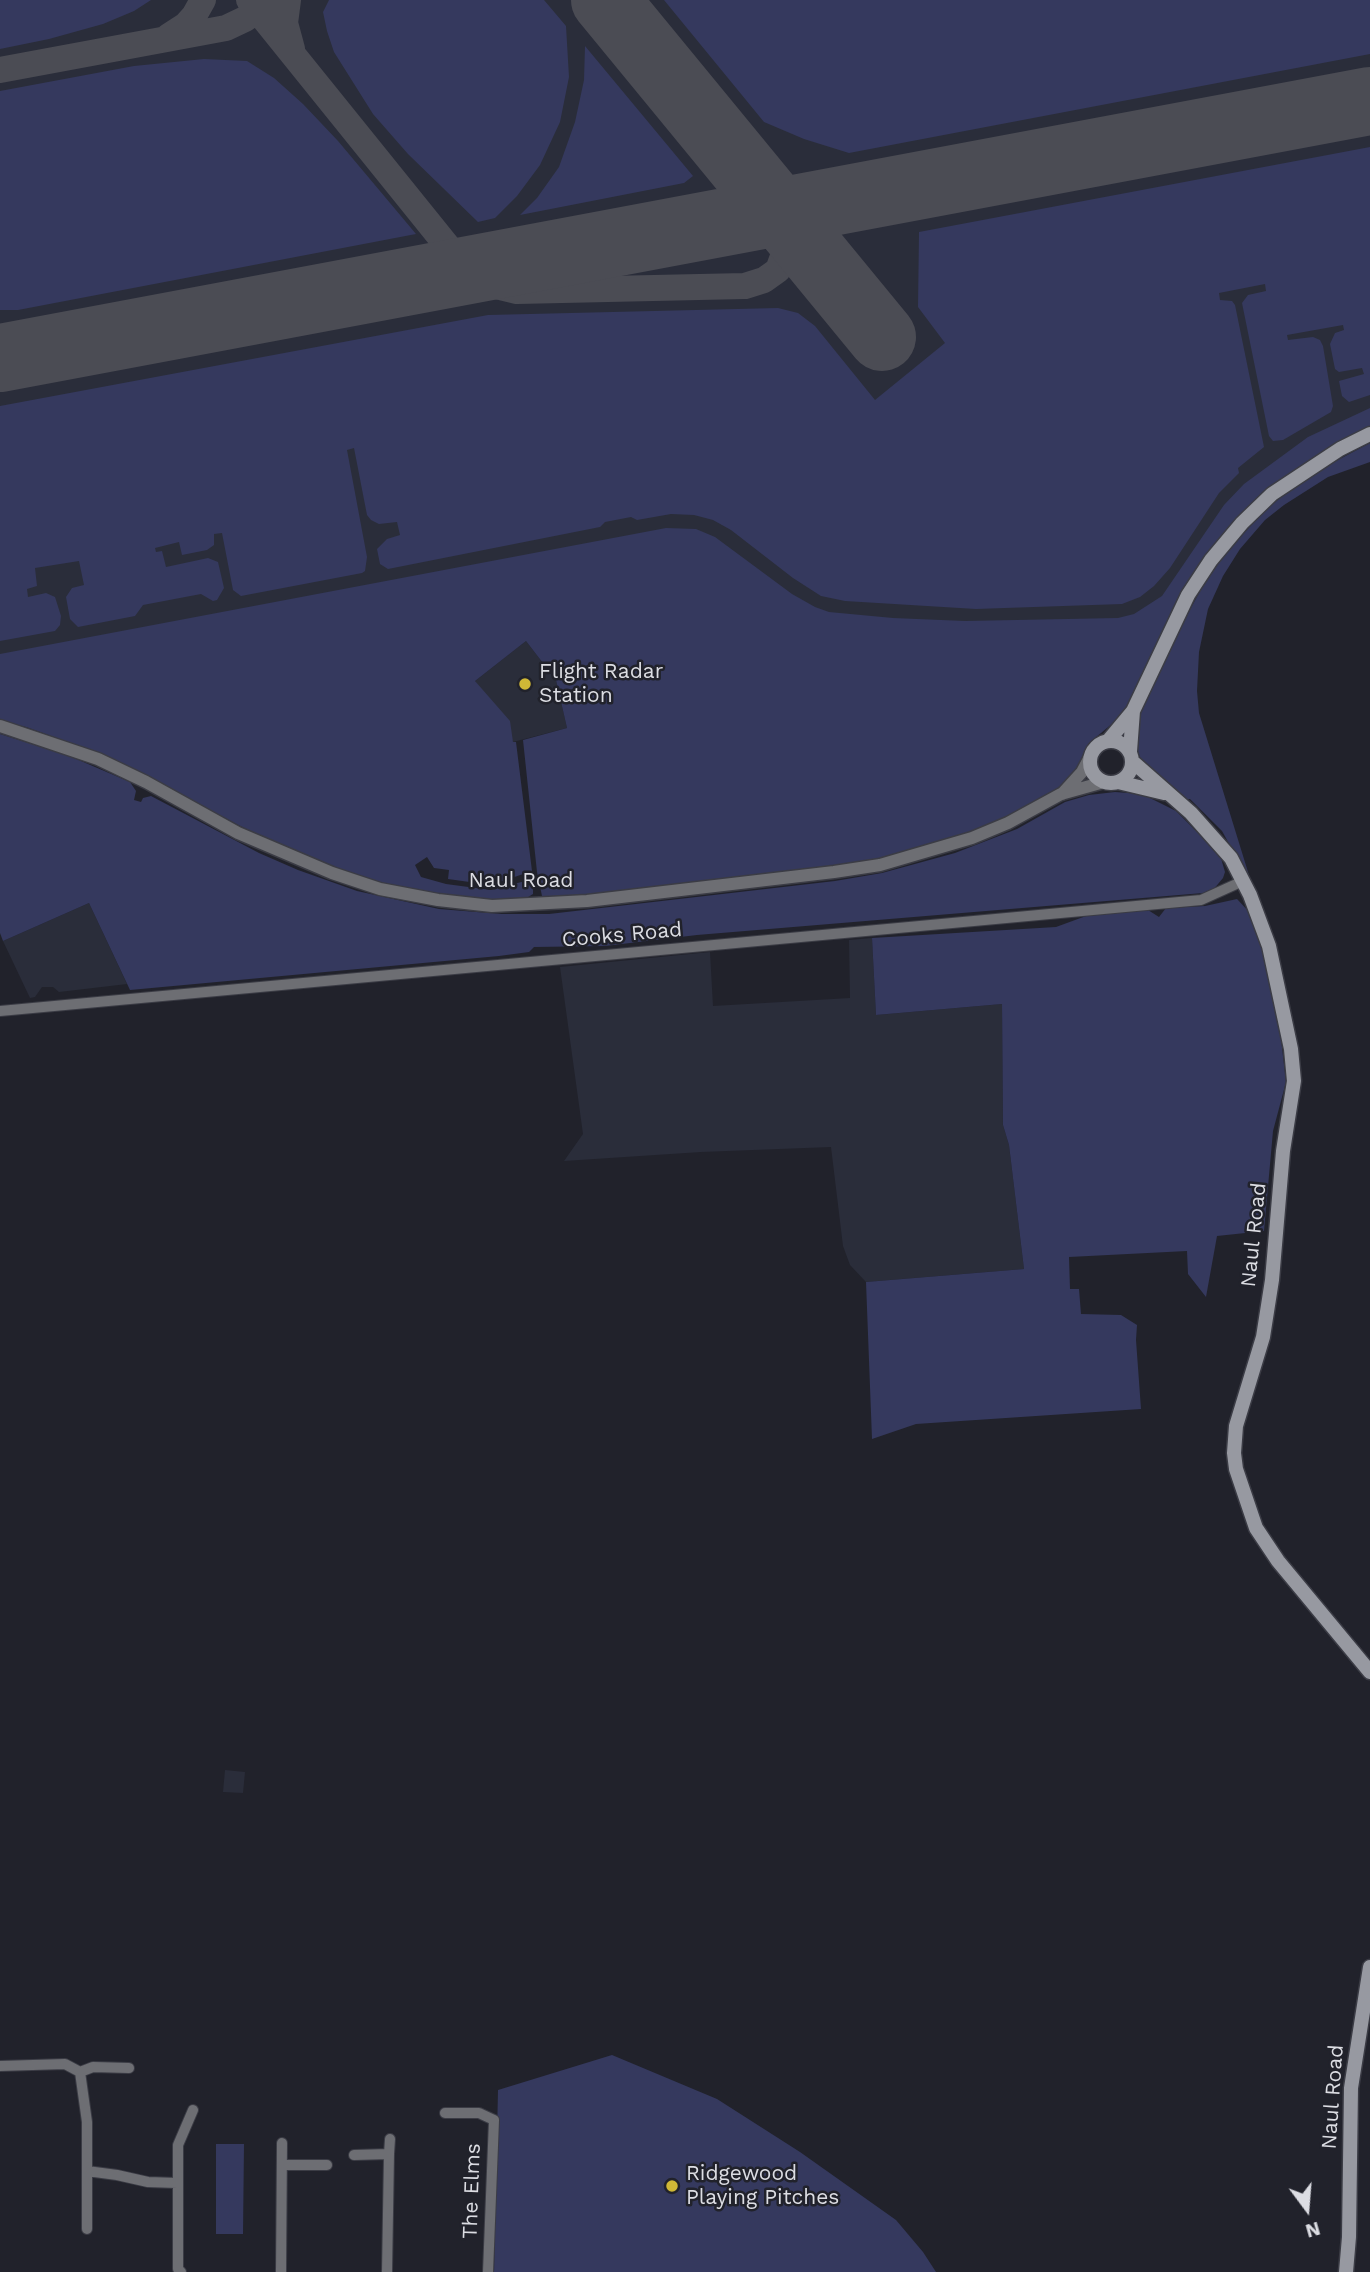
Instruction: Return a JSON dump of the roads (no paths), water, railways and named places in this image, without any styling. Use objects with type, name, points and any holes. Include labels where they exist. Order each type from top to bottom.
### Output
[{"type":"main road","points":[[1108,741],[1133,711],[1188,595],[1211,560],[1241,523],[1272,494],[1306,470],[1370,434]]},
{"type":"main road","points":[[1131,757],[1122,743],[1108,741],[1101,743],[1092,753],[1091,767],[1094,774],[1111,782],[1128,775],[1131,757],[1133,711]]},
{"type":"main road","name":"Naul Road","points":[[1131,757],[1166,793],[1191,813],[1231,858],[1261,921],[1269,946],[1294,1068],[1283,1151],[1272,1280],[1263,1336],[1236,1426],[1236,1469],[1256,1528],[1278,1560],[1370,1671]]},
{"type":"main road","name":"Naul Road","points":[[1111,782],[1166,793]]},
{"type":"main road","name":"Naul Road","points":[[1346,2272],[1351,2088],[1370,1967]]},
{"type":"street","name":"Naul Road","points":[[0,726],[59,744],[110,765],[237,832],[332,873],[380,889],[438,900],[492,906],[538,906],[655,894],[880,865],[972,838],[1061,794],[1111,782]]},
{"type":"street","name":"Naul Road","points":[[1061,794],[1082,772],[1092,753]]},
{"type":"street","name":"Cooks Road","points":[[0,1011],[1201,900],[1243,881]]},
{"type":"street","points":[[0,2066],[65,2064],[80,2072],[93,2067],[129,2068]]},
{"type":"street","points":[[80,2072],[88,2122],[87,2229]]},
{"type":"street","points":[[181,2272],[178,2269],[178,2145],[193,2110]]},
{"type":"street","name":"The Elms","points":[[445,2113],[479,2113],[494,2120],[488,2272]]},
{"type":"street","points":[[387,2272],[390,2139]]},
{"type":"street","points":[[281,2272],[282,2143]]},
{"type":"street","points":[[354,2155],[389,2154]]},
{"type":"street","points":[[282,2165],[327,2165]]},
{"type":"street","points":[[87,2171],[148,2182],[177,2183]]},
{"type":"place","name":"Flight Radar Station","points":[[525,684]]},
{"type":"place","name":"Ridgewood Playing Pitches","points":[[672,2186]]}]
